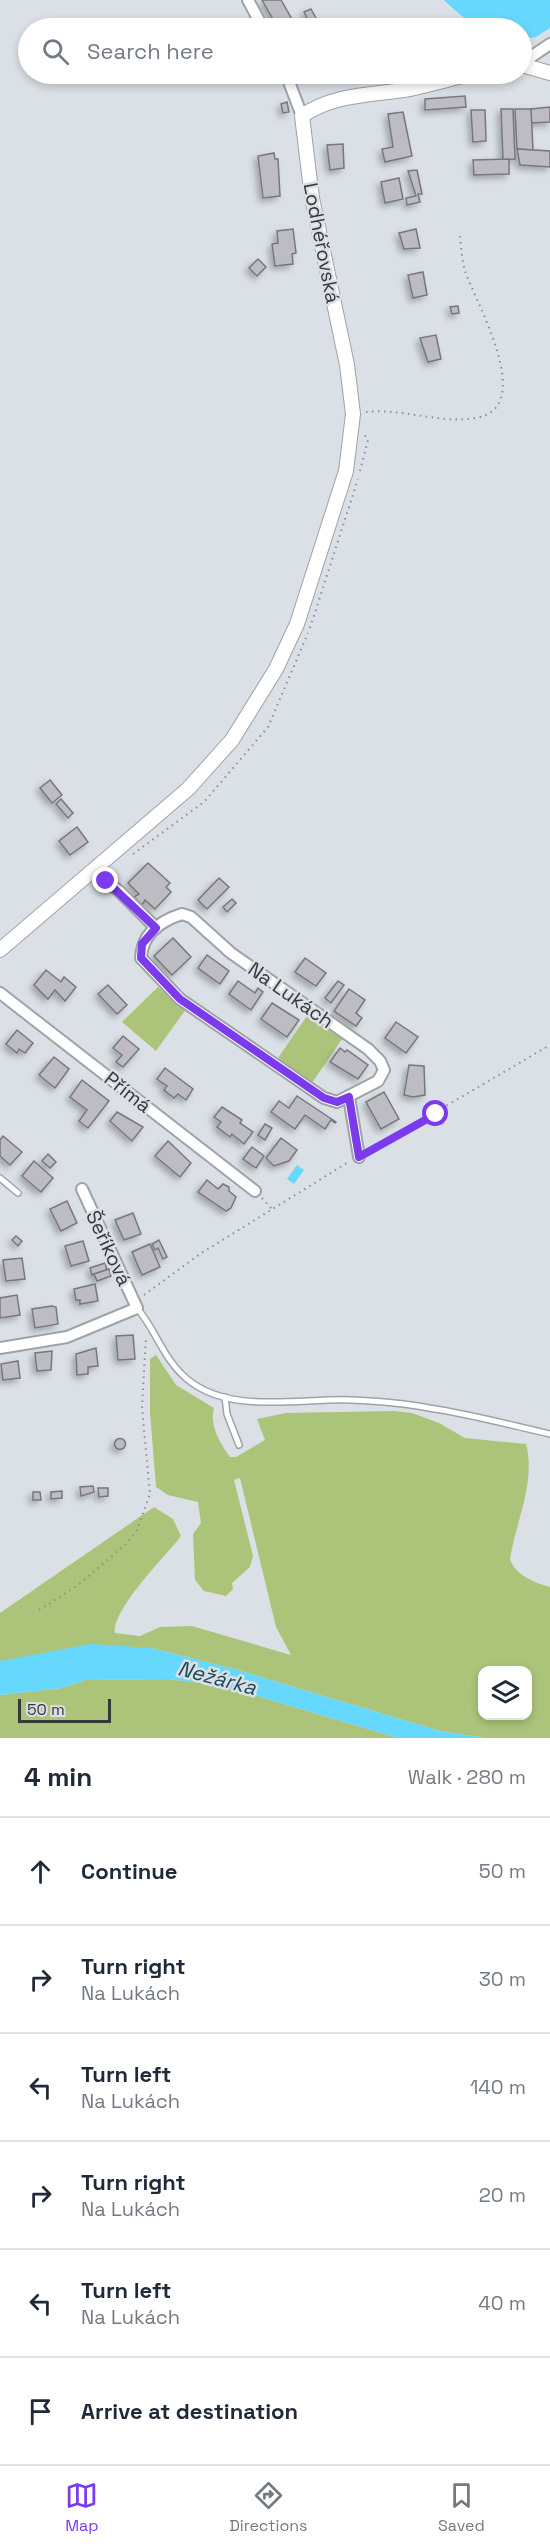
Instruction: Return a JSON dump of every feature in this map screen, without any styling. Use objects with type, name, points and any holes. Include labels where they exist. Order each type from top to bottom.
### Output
[{"type":"street","points":[[248,0],[258,18]]},
{"type":"street","points":[[532,57],[550,44]]},
{"type":"street","points":[[532,67],[550,73]]},
{"type":"street","name":"Lodhéřovská","points":[[0,950],[189,789],[232,740],[276,669],[297,624],[346,471],[353,414],[347,365],[312,198],[302,116],[290,84]]},
{"type":"street","points":[[302,116],[318,105],[375,92],[404,90],[429,84]]},
{"type":"street","points":[[94,872],[119,891],[156,928],[142,944],[141,958],[180,999],[324,1098],[337,1102],[349,1097],[359,1157]]},
{"type":"street","name":"Na Lukách","points":[[156,928],[182,914],[190,917],[231,954],[368,1049],[380,1061],[384,1070],[378,1081],[349,1097]]},
{"type":"street","name":"Přímá","points":[[0,993],[255,1191]]},
{"type":"street","name":"Šeříková","points":[[82,1189],[136,1305]]},
{"type":"street","points":[[0,1348],[67,1337],[136,1305]]},
{"type":"lane","points":[[0,1178],[18,1193]]},
{"type":"lane","points":[[136,1305],[147,1319],[159,1345],[187,1379],[225,1398],[352,1400],[411,1405],[550,1434]]},
{"type":"lane","points":[[225,1398],[227,1413],[240,1445]]},
{"type":"path","points":[[353,414],[370,411],[465,419],[485,416],[500,400],[505,386],[504,376],[489,329],[465,270],[460,235]]},
{"type":"path","points":[[136,1305],[200,1254],[550,1045]]},
{"type":"path","points":[[39,1610],[77,1586],[125,1545],[137,1530],[150,1494],[142,1408],[147,1319]]},
{"type":"green space","points":[[158,987],[186,1009],[156,1051],[122,1022]]},
{"type":"green space","points":[[307,1016],[342,1039],[312,1083],[278,1058]]},
{"type":"green space","points":[[156,1355],[176,1385],[214,1408],[214,1427],[230,1457],[236,1457],[265,1440],[257,1419],[286,1413],[393,1411],[412,1413],[439,1423],[465,1438],[526,1444],[529,1473],[510,1559],[521,1574],[532,1581],[550,1587],[550,1738],[485,1738],[440,1731],[234,1669],[151,1648],[0,1661],[0,1613],[154,1507],[173,1519],[181,1536],[130,1597],[116,1623],[115,1633],[140,1636],[160,1627],[192,1626],[291,1655],[276,1627],[240,1478],[234,1480],[253,1556],[250,1567],[232,1583],[233,1589],[226,1596],[204,1591],[195,1580],[193,1534],[201,1523],[198,1502],[168,1495],[156,1487],[150,1412],[150,1359]]},
{"type":"green space","points":[[167,1679],[220,1685],[398,1738],[0,1738],[0,1695],[62,1688],[86,1680]]},
{"type":"water","points":[[444,0],[550,0],[550,28],[536,37],[532,38],[532,18],[463,17]]},
{"type":"water","points":[[297,1165],[304,1170],[294,1184],[287,1179]]},
{"type":"water","name":"Nežárka","points":[[91,1644],[151,1648],[234,1669],[440,1731],[485,1738],[398,1738],[220,1685],[167,1679],[86,1680],[62,1688],[0,1695],[0,1661]]},
{"type":"building","points":[[262,0],[281,0],[291,18],[272,18]]},
{"type":"building","points":[[311,9],[316,18],[307,18],[304,12]]},
{"type":"building","points":[[465,96],[466,107],[425,110],[425,99]]},
{"type":"building","points":[[287,102],[289,112],[283,113],[281,104]]},
{"type":"building","points":[[550,107],[550,122],[531,123],[531,109]]},
{"type":"building","points":[[501,109],[513,109],[515,159],[503,160]]},
{"type":"building","points":[[515,109],[531,109],[533,150],[517,149]]},
{"type":"building","points":[[471,110],[485,110],[486,141],[473,142]]},
{"type":"building","points":[[403,112],[412,156],[385,162],[382,149],[393,147],[388,114]]},
{"type":"building","points":[[343,144],[344,168],[330,170],[327,145]]},
{"type":"building","points":[[517,149],[550,151],[550,167],[520,165]]},
{"type":"building","points":[[274,153],[275,159],[278,159],[280,196],[263,198],[258,156]]},
{"type":"building","points":[[509,159],[509,174],[474,175],[473,160]]},
{"type":"building","points":[[417,170],[422,194],[418,194],[420,202],[407,205],[406,198],[416,196],[408,171]]},
{"type":"building","points":[[399,178],[403,199],[385,203],[381,182]]},
{"type":"building","points":[[293,229],[296,253],[292,254],[293,264],[275,266],[272,244],[278,243],[277,231]]},
{"type":"building","points":[[416,229],[420,248],[404,249],[399,233]]},
{"type":"building","points":[[258,259],[266,267],[257,276],[249,268]]},
{"type":"building","points":[[423,272],[427,295],[413,298],[408,275]]},
{"type":"building","points":[[458,306],[459,313],[452,314],[450,307]]},
{"type":"building","points":[[436,335],[441,359],[428,362],[420,338]]},
{"type":"building","points":[[50,780],[62,795],[52,803],[40,788]]},
{"type":"building","points":[[61,799],[73,813],[68,818],[56,804]]},
{"type":"building","points":[[77,827],[88,842],[70,855],[59,841]]},
{"type":"building","points":[[148,863],[170,883],[166,887],[171,892],[155,909],[145,900],[142,905],[134,897],[139,894],[128,883]]},
{"type":"building","points":[[219,878],[229,887],[207,909],[198,900]]},
{"type":"building","points":[[232,899],[236,903],[227,912],[223,907]]},
{"type":"building","points":[[173,938],[191,957],[172,975],[154,956]]},
{"type":"building","points":[[207,955],[229,971],[220,984],[198,968]]},
{"type":"building","points":[[305,958],[326,973],[316,986],[295,972]]},
{"type":"building","points":[[46,970],[61,982],[64,977],[76,987],[65,1001],[55,990],[48,999],[34,985]]},
{"type":"building","points":[[238,981],[255,993],[258,988],[263,992],[251,1010],[229,994]]},
{"type":"building","points":[[338,981],[344,985],[331,1003],[325,998]]},
{"type":"building","points":[[108,985],[127,1005],[117,1014],[98,994]]},
{"type":"building","points":[[349,989],[365,1000],[356,1013],[362,1018],[356,1026],[334,1011]]},
{"type":"building","points":[[272,1003],[299,1020],[287,1037],[261,1019]]},
{"type":"building","points":[[396,1022],[418,1037],[406,1053],[385,1038]]},
{"type":"building","points":[[17,1030],[33,1043],[25,1053],[19,1049],[17,1053],[6,1044]]},
{"type":"building","points":[[123,1036],[139,1049],[123,1067],[116,1062],[122,1055],[113,1048]]},
{"type":"building","points":[[340,1048],[345,1052],[347,1050],[368,1065],[358,1079],[330,1062]]},
{"type":"building","points":[[54,1057],[69,1069],[55,1088],[39,1075]]},
{"type":"building","points":[[409,1065],[424,1066],[425,1095],[413,1097],[404,1095]]},
{"type":"building","points":[[165,1068],[193,1089],[186,1100],[178,1094],[174,1098],[164,1090],[167,1086],[157,1079]]},
{"type":"building","points":[[82,1080],[109,1101],[88,1128],[79,1121],[87,1110],[70,1097]]},
{"type":"building","points":[[384,1092],[399,1119],[381,1129],[366,1102]]},
{"type":"building","points":[[297,1096],[336,1122],[331,1120],[325,1129],[305,1115],[295,1129],[271,1112],[279,1101],[289,1108]]},
{"type":"building","points":[[222,1107],[242,1120],[240,1123],[253,1132],[244,1144],[232,1134],[230,1137],[217,1127],[221,1122],[214,1117]]},
{"type":"building","points":[[117,1112],[143,1127],[132,1141],[110,1121]]},
{"type":"building","points":[[265,1124],[272,1128],[265,1140],[258,1135]]},
{"type":"building","points":[[3,1136],[22,1152],[10,1165],[0,1156],[0,1140]]},
{"type":"building","points":[[281,1138],[297,1150],[289,1161],[274,1166],[266,1158]]},
{"type":"building","points":[[168,1141],[191,1163],[180,1177],[155,1156]]},
{"type":"building","points":[[252,1147],[264,1156],[256,1168],[243,1159]]},
{"type":"building","points":[[48,1154],[56,1162],[50,1168],[42,1161]]},
{"type":"building","points":[[34,1161],[53,1178],[41,1192],[22,1176]]},
{"type":"building","points":[[207,1180],[218,1189],[223,1184],[229,1187],[229,1191],[236,1197],[231,1208],[226,1211],[198,1192]]},
{"type":"building","points":[[67,1201],[77,1223],[61,1231],[50,1209]]},
{"type":"building","points":[[133,1213],[141,1234],[124,1240],[115,1220]]},
{"type":"building","points":[[16,1236],[22,1241],[18,1246],[12,1240]]},
{"type":"building","points":[[159,1240],[167,1257],[163,1259],[158,1248],[155,1250],[152,1244]]},
{"type":"building","points":[[83,1241],[89,1261],[71,1266],[65,1246]]},
{"type":"building","points":[[150,1244],[160,1267],[142,1275],[132,1252]]},
{"type":"building","points":[[22,1258],[25,1279],[6,1281],[3,1260]]},
{"type":"building","points":[[105,1263],[107,1270],[92,1275],[90,1268]]},
{"type":"building","points":[[109,1269],[111,1276],[97,1281],[94,1274]]},
{"type":"building","points":[[95,1284],[98,1301],[80,1304],[80,1300],[76,1300],[74,1289]]},
{"type":"building","points":[[17,1295],[20,1315],[0,1318],[0,1298]]},
{"type":"building","points":[[56,1307],[58,1324],[35,1328],[32,1309]]},
{"type":"building","points":[[133,1335],[135,1359],[118,1360],[116,1336]]},
{"type":"building","points":[[96,1348],[98,1366],[88,1367],[88,1374],[77,1375],[76,1354]]},
{"type":"building","points":[[52,1351],[51,1370],[37,1371],[35,1353]]},
{"type":"building","points":[[18,1361],[20,1378],[3,1380],[1,1364]]},
{"type":"building","points":[[120,1439],[124,1440],[124,1448],[120,1449],[116,1448],[115,1444],[116,1440]]},
{"type":"building","points":[[93,1486],[94,1492],[81,1496],[80,1487]]},
{"type":"building","points":[[98,1488],[108,1488],[108,1496],[99,1497]]},
{"type":"building","points":[[62,1491],[62,1498],[51,1499],[51,1492]]},
{"type":"building","points":[[33,1492],[40,1492],[41,1500],[33,1500]]},
{"type":"route","points":[[106,881],[156,928],[142,944],[141,958],[180,999],[324,1098],[337,1102],[349,1097],[359,1157],[436,1114]]}]
